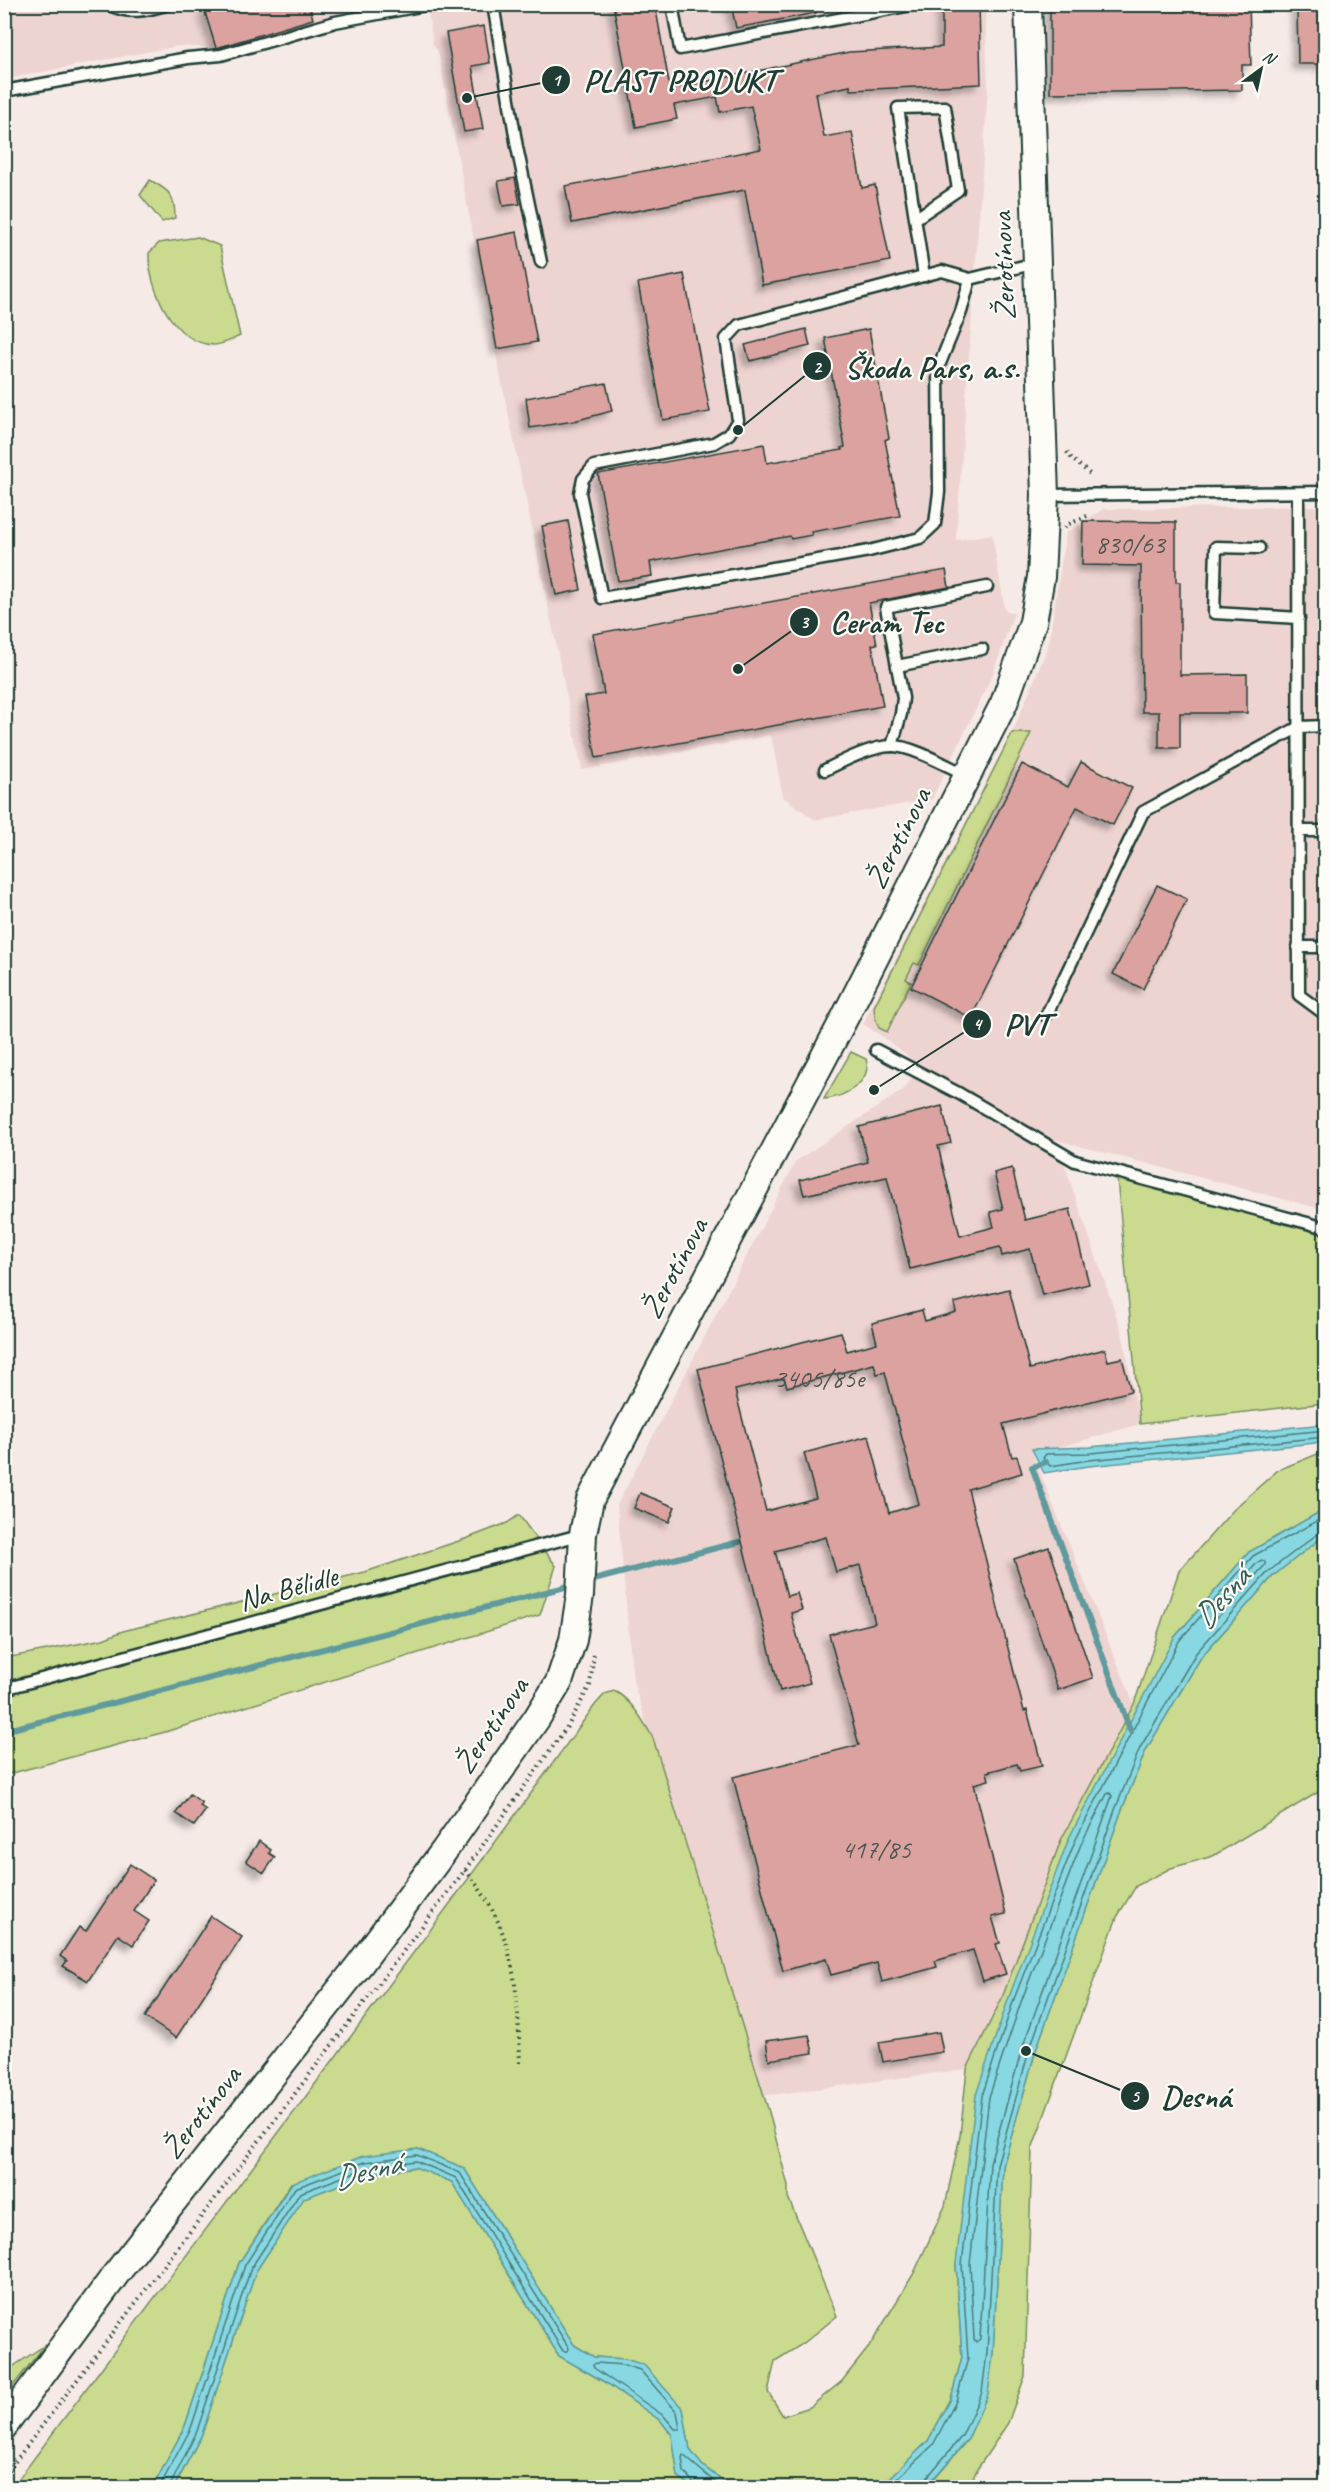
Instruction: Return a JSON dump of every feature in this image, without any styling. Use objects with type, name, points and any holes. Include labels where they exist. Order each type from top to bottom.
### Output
[{"type":"street","name":"Žerotínova","points":[[4,2426],[116,2274],[360,1965],[444,1851],[560,1682],[573,1640],[580,1595],[583,1534],[590,1500],[843,1021],[1004,703],[1033,622],[1041,577],[1045,495],[1035,263],[1028,4]]},
{"type":"lane","points":[[108,4],[125,12],[137,12],[168,4]]},
{"type":"lane","points":[[4,91],[188,58],[221,56],[335,22],[431,4]]},
{"type":"lane","points":[[493,4],[517,147],[541,262]]},
{"type":"lane","points":[[672,4],[681,49],[917,4]]},
{"type":"lane","points":[[915,219],[958,190],[945,107],[898,108],[915,219],[924,276]]},
{"type":"lane","points":[[970,279],[961,312],[938,368],[939,492],[935,524],[920,538],[869,551],[602,598],[580,493],[583,479],[594,465],[714,443],[729,434],[738,420],[726,339],[739,325],[942,271],[970,279],[1035,263]]},
{"type":"lane","points":[[1045,495],[1326,492]]},
{"type":"lane","points":[[1298,493],[1299,995],[1326,1015]]},
{"type":"lane","points":[[1259,548],[1216,547],[1214,613],[1299,618]]},
{"type":"lane","points":[[892,746],[903,698],[886,607],[987,587]]},
{"type":"lane","points":[[897,666],[982,649]]},
{"type":"lane","points":[[1046,1016],[1143,812],[1299,727],[1326,726]]},
{"type":"lane","points":[[825,770],[850,756],[892,746],[916,752],[967,775]]},
{"type":"lane","points":[[1299,831],[1326,831]]},
{"type":"lane","points":[[1299,947],[1326,947]]},
{"type":"lane","points":[[876,1050],[1075,1161],[1326,1228]]},
{"type":"lane","name":"Na Bělidle","points":[[4,1689],[583,1534]]},
{"type":"path","points":[[444,1851],[471,1878],[496,1914],[513,1962],[520,2064]]},
{"type":"shaded area","points":[[5,5],[398,5],[216,48],[178,46],[5,79]]},
{"type":"shaded area","points":[[427,5],[985,5],[988,89],[956,540],[992,534],[1005,610],[1014,613],[993,674],[932,799],[815,820],[783,797],[771,735],[582,770],[490,326],[438,51],[433,45]]},
{"type":"shaded area","points":[[1325,506],[1325,1210],[1056,1140],[1122,1332],[1140,1424],[1033,1455],[1134,1704],[1061,1840],[1002,1998],[967,2069],[764,2096],[633,1681],[617,1505],[796,1161],[903,1090],[920,1066],[863,1024],[1012,733],[1048,647],[1066,533],[1103,509]]},
{"type":"green space","points":[[150,180],[170,194],[174,204],[175,218],[162,222],[140,195]]},
{"type":"green space","points":[[198,237],[220,246],[240,336],[217,345],[199,342],[186,335],[175,324],[158,297],[150,267],[149,253],[159,243]]},
{"type":"green space","points":[[1012,733],[1031,733],[919,965],[914,963],[906,979],[911,982],[887,1032],[879,1028],[874,1007]]},
{"type":"green space","points":[[851,1052],[866,1059],[867,1067],[861,1082],[840,1096],[824,1099]]},
{"type":"green space","points":[[1117,1178],[1325,1234],[1325,1403],[1140,1424]]},
{"type":"green space","points":[[1325,1451],[1325,1509],[1249,1552],[1174,1638],[956,2264],[962,2357],[951,2399],[928,2441],[889,2479],[876,2488],[735,2488],[721,2480],[702,2465],[690,2450],[683,2409],[625,2359],[594,2357],[574,2345],[464,2168],[418,2149],[291,2183],[239,2263],[185,2426],[153,2487],[12,2488],[378,2000],[595,1705],[605,1694],[614,1691],[631,1705],[653,1738],[769,2112],[788,2186],[788,2197],[837,2316],[804,2343],[775,2361],[768,2392],[783,2416],[810,2407],[842,2381],[869,2347],[914,2273],[945,2206],[960,2136],[967,2069],[1002,1998],[1061,1840],[1134,1704],[1179,1571],[1236,1507],[1278,1470]]},
{"type":"green space","points":[[519,1515],[556,1566],[540,1615],[165,1732],[5,1775],[5,1658],[103,1639],[123,1631],[365,1572],[468,1538],[507,1523]]},
{"type":"green space","points":[[1325,1535],[1325,1788],[1213,1856],[1171,1868],[1136,1886],[1117,1917],[1032,2149],[1025,2376],[1008,2423],[968,2487],[926,2488],[968,2439],[987,2394],[993,2353],[1003,2166],[1035,2053],[1121,1812],[1146,1750],[1201,1657],[1273,1576]]},
{"type":"green space","points":[[416,2167],[452,2182],[559,2356],[608,2384],[661,2421],[672,2435],[678,2476],[691,2487],[174,2488],[202,2434],[256,2271],[304,2198],[368,2174]]},
{"type":"green space","points":[[45,2345],[5,2396],[5,2372]]},
{"type":"water","points":[[1325,1424],[1325,1442],[1089,1466],[1044,1473],[1032,1449],[1090,1447]]},
{"type":"water","points":[[1325,1509],[1325,1535],[1273,1576],[1201,1657],[1146,1750],[1121,1812],[1035,2053],[1003,2166],[993,2353],[988,2394],[968,2439],[926,2487],[876,2487],[889,2479],[928,2441],[951,2399],[962,2357],[956,2264],[976,2095],[1009,1997],[1069,1838],[1174,1638],[1249,1552]]},
{"type":"water","points":[[418,2149],[464,2168],[574,2345],[594,2357],[625,2359],[644,2365],[683,2409],[690,2450],[702,2465],[721,2480],[735,2487],[691,2487],[678,2476],[672,2435],[661,2421],[608,2384],[559,2356],[452,2182],[415,2167],[368,2174],[304,2198],[256,2271],[202,2434],[174,2487],[153,2487],[185,2426],[239,2263],[292,2183],[363,2156]]},
{"type":"building","points":[[219,4],[309,4],[313,19],[216,48],[204,9]]},
{"type":"building","points":[[613,4],[655,4],[670,89],[849,52],[942,47],[942,4],[979,4],[981,84],[851,90],[850,86],[816,93],[824,137],[852,132],[862,188],[875,185],[890,261],[762,285],[745,190],[572,223],[565,186],[761,149],[751,106],[720,112],[717,97],[674,105],[677,119],[636,127]]},
{"type":"building","points":[[731,4],[815,4],[816,13],[736,28]]},
{"type":"building","points":[[1050,4],[1249,4],[1251,65],[1242,65],[1242,90],[1050,93]]},
{"type":"building","points":[[1297,4],[1326,4],[1326,64],[1298,64]]},
{"type":"building","points":[[484,26],[490,63],[472,66],[483,129],[464,132],[446,33]]},
{"type":"building","points":[[515,178],[520,204],[503,206],[498,181]]},
{"type":"building","points":[[517,232],[537,342],[497,349],[477,240]]},
{"type":"building","points":[[684,274],[710,412],[663,420],[638,283]]},
{"type":"building","points":[[806,329],[810,346],[750,361],[745,345]]},
{"type":"building","points":[[869,329],[889,438],[885,440],[900,516],[811,532],[812,535],[791,539],[790,536],[650,562],[652,576],[618,581],[598,474],[764,444],[767,463],[842,450],[841,448],[845,447],[825,338]]},
{"type":"building","points":[[606,383],[612,411],[574,421],[530,428],[526,398]]},
{"type":"building","points":[[568,521],[581,590],[556,595],[542,526]]},
{"type":"building","points":[[1083,521],[1176,522],[1176,582],[1180,582],[1180,675],[1247,674],[1247,713],[1180,713],[1180,748],[1159,748],[1159,712],[1142,712],[1141,566],[1082,565]]},
{"type":"building","points":[[946,570],[949,587],[869,603],[877,644],[872,645],[883,706],[596,758],[585,697],[604,694],[593,634]]},
{"type":"building","points":[[1081,762],[1132,788],[1113,825],[1077,807],[971,1018],[911,987],[1022,764],[1068,787]]},
{"type":"building","points":[[1157,885],[1187,899],[1143,989],[1113,974]]},
{"type":"building","points":[[942,1106],[951,1143],[938,1146],[960,1236],[994,1227],[990,1212],[1003,1209],[994,1173],[1012,1168],[1025,1220],[1070,1209],[1089,1284],[1042,1295],[1030,1249],[1002,1256],[1000,1247],[910,1269],[887,1177],[804,1195],[800,1180],[868,1162],[859,1127]]},
{"type":"building","points":[[1009,1289],[1030,1369],[1105,1349],[1108,1361],[1122,1358],[1131,1391],[1003,1424],[1012,1457],[1017,1456],[1022,1473],[968,1489],[1024,1711],[1027,1710],[1042,1766],[1020,1771],[1017,1764],[987,1772],[989,1780],[974,1784],[1006,1914],[992,1917],[1000,1943],[996,1944],[1006,1974],[983,1981],[973,1950],[935,1961],[937,1967],[882,1982],[877,1963],[831,1975],[826,1959],[783,1971],[733,1777],[859,1745],[829,1634],[875,1623],[860,1565],[836,1572],[826,1537],[775,1551],[787,1596],[797,1593],[802,1610],[791,1613],[810,1683],[780,1691],[698,1369],[841,1332],[847,1351],[877,1343],[872,1323],[922,1310],[925,1321],[956,1312],[954,1303]],"holes":[[[874,1364],[877,1374],[885,1372],[919,1504],[889,1513],[869,1436],[804,1453],[816,1498],[766,1511],[735,1390],[784,1378],[787,1387]]]},
{"type":"building","points":[[640,1493],[675,1507],[669,1522],[634,1508]]},
{"type":"building","points":[[1049,1547],[1093,1678],[1058,1690],[1014,1559]]},
{"type":"building","points":[[190,1794],[202,1803],[200,1806],[206,1810],[194,1826],[176,1813]]},
{"type":"building","points":[[259,1841],[271,1850],[269,1853],[275,1857],[264,1873],[246,1861]]},
{"type":"building","points":[[130,1864],[154,1880],[134,1911],[149,1921],[133,1945],[118,1935],[88,1981],[63,1966],[67,1961],[60,1956],[79,1927],[86,1931]]},
{"type":"building","points":[[211,1916],[242,1937],[176,2038],[145,2017]]},
{"type":"building","points":[[939,2032],[943,2052],[883,2062],[879,2042]]},
{"type":"building","points":[[809,2035],[813,2053],[769,2060],[766,2041]]},
{"type":"waterway","points":[[1046,1462],[1032,1467],[1131,1732]]},
{"type":"waterway","points":[[586,1582],[739,1542]]},
{"type":"waterway","points":[[4,1731],[573,1585]]},
{"type":"place","name":"PLAST PRODUKT","points":[[467,98]]},
{"type":"place","name":"Škoda Pars, a.s.","points":[[738,430]]},
{"type":"place","name":"Ceram Tec","points":[[738,669]]},
{"type":"place","name":"PVT","points":[[874,1090]]},
{"type":"place","name":"Desná","points":[[1026,2051]]}]
